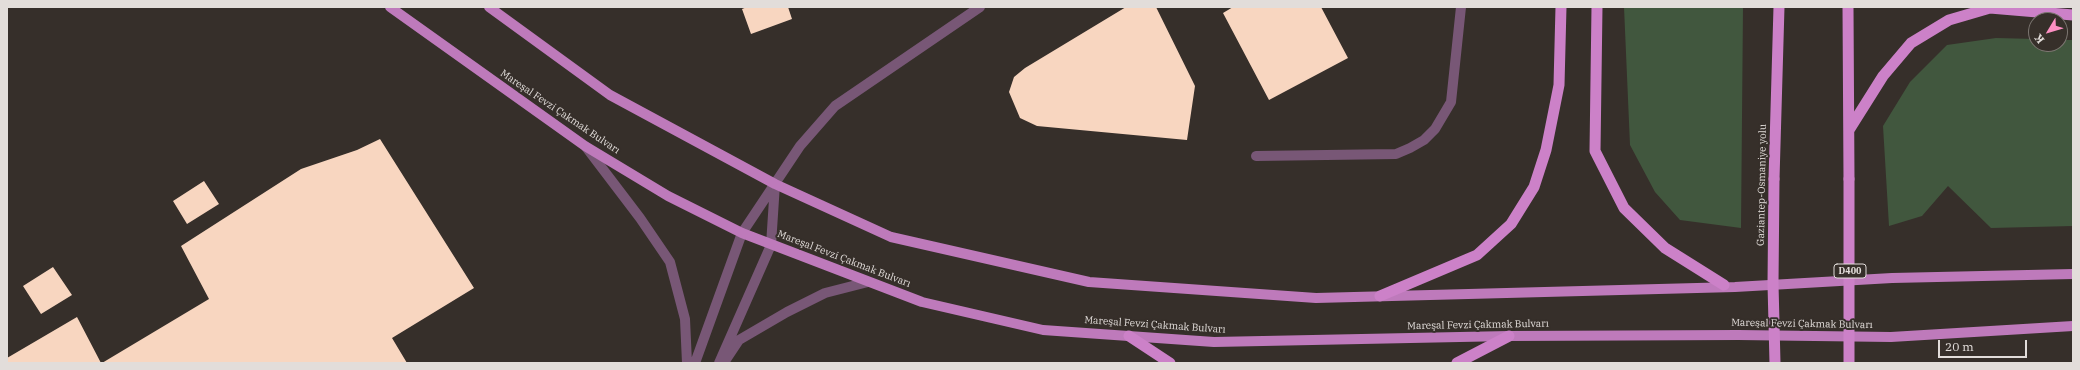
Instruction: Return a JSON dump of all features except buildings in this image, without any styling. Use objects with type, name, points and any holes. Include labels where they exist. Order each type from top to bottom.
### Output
[{"type":"highway","points":[[1380,296],[1477,255],[1511,224],[1534,187],[1546,150],[1559,85],[1561,7]]},
{"type":"highway","points":[[1597,7],[1595,151],[1624,208],[1665,248],[1724,286]]},
{"type":"highway","name":"Gaziantep-Osmaniye yolu","points":[[1776,363],[1773,284],[1774,179],[1779,7]]},
{"type":"highway","name":"D400","points":[[1848,7],[1849,363]]},
{"type":"highway","points":[[1849,130],[1883,76],[1911,43],[1949,20],[1990,8],[2073,15]]},
{"type":"highway","points":[[1129,336],[1170,363]]},
{"type":"highway","points":[[1457,363],[1508,336]]},
{"type":"main road","name":"Mareşal Fevzi Çakmak Bulvarı","points":[[390,7],[585,146],[668,196],[742,233],[922,302],[1043,330],[1214,342],[1508,336],[1738,335],[1891,337],[2073,326]]},
{"type":"main road","points":[[489,7],[610,95],[775,184],[891,237],[1089,282],[1316,298],[1724,286],[1735,287],[1892,278],[2073,274]]},
{"type":"street","points":[[695,363],[742,233],[800,146],[835,106],[980,7]]},
{"type":"street","points":[[1256,156],[1396,154],[1424,140],[1435,129],[1451,102],[1461,7]]},
{"type":"street","points":[[585,146],[640,218],[670,262],[685,319],[688,363]]},
{"type":"street","points":[[719,363],[771,245],[775,184]]},
{"type":"street","points":[[724,363],[739,340],[787,312],[825,293],[868,282]]},
{"type":"green space","points":[[1624,7],[1743,7],[1741,228],[1680,220],[1655,192],[1630,145]]},
{"type":"green space","points":[[1996,38],[2028,39],[2028,52],[2068,52],[2068,40],[2073,40],[2073,226],[1991,228],[1948,186],[1922,216],[1889,226],[1883,126],[1910,82],[1947,45]]}]
